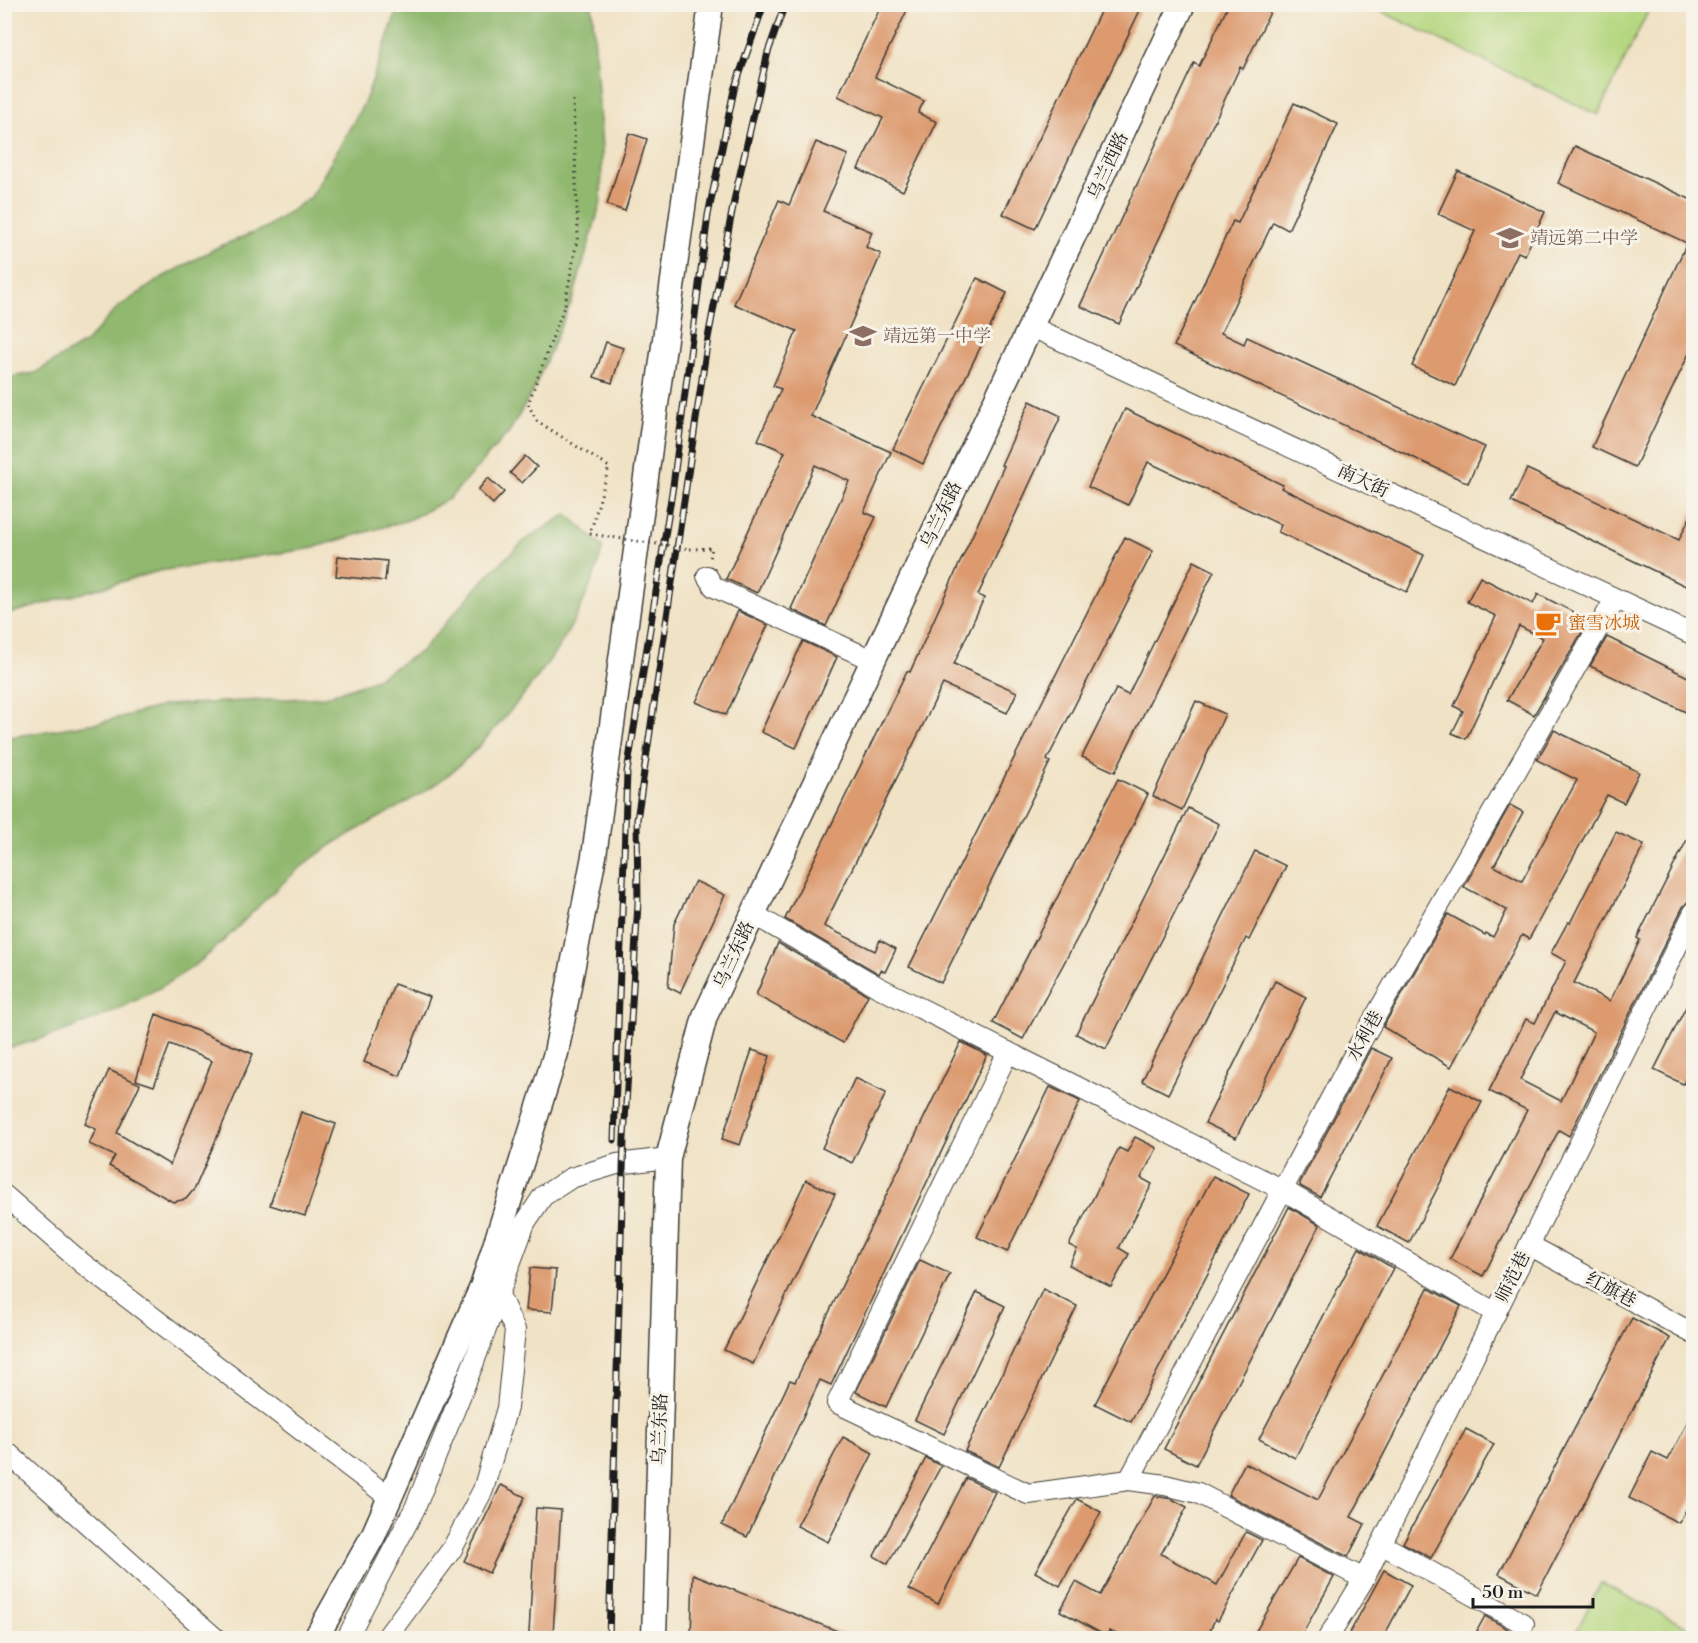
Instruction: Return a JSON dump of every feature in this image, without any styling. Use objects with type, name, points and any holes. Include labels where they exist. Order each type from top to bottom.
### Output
[{"type":"main road","points":[[316,1638],[373,1536],[482,1287],[556,1053],[594,856],[711,4]]},
{"type":"main road","name":"乌兰西路","points":[[1032,327],[1183,4]]},
{"type":"main road","name":"乌兰东路","points":[[654,1638],[668,1158],[705,1016],[1032,327]]},
{"type":"street","name":"南大街","points":[[1032,327],[1694,635]]},
{"type":"street","points":[[707,576],[714,586],[872,660]]},
{"type":"street","name":"水利巷","points":[[1129,1480],[1359,1046],[1616,599]]},
{"type":"street","name":"师范巷","points":[[1328,1638],[1364,1579],[1694,912]]},
{"type":"street","points":[[753,914],[878,987],[1283,1190],[1496,1313]]},
{"type":"street","points":[[1008,1052],[837,1403],[1028,1494],[1129,1480],[1197,1492],[1364,1579]]},
{"type":"street","points":[[347,1638],[415,1508],[525,1223],[543,1196],[572,1178],[617,1164],[668,1158]]},
{"type":"street","points":[[4,1195],[82,1263],[390,1498]]},
{"type":"street","name":"红旗巷","points":[[1529,1245],[1694,1334]]},
{"type":"street","points":[[386,1638],[452,1549],[483,1490],[507,1408],[515,1330],[499,1294]]},
{"type":"street","points":[[9,1454],[216,1638]]},
{"type":"street","points":[[1381,1544],[1524,1624]]},
{"type":"path","points":[[573,100],[578,236],[565,304],[528,404],[537,421],[609,466],[590,534],[690,549],[712,548],[707,576]]},
{"type":"green space","points":[[1383,4],[1651,5],[1598,115],[1380,11]]},
{"type":"green space","points":[[399,5],[592,5],[602,149],[601,202],[573,298],[533,391],[509,432],[449,499],[408,520],[308,549],[159,571],[5,615],[5,378],[35,373],[86,342],[117,308],[163,277],[216,248],[265,228],[311,197],[365,101]]},
{"type":"green space","points":[[567,514],[603,547],[596,571],[578,614],[541,673],[468,757],[424,792],[337,841],[305,864],[205,957],[169,982],[101,1017],[53,1035],[5,1049],[5,738],[102,722],[166,705],[325,697],[374,680],[420,652],[489,574],[525,540]]},
{"type":"green space","points":[[1601,1583],[1693,1630],[1693,1638],[1573,1638]]},
{"type":"building","points":[[882,4],[910,4],[875,77],[924,101],[918,113],[937,122],[903,191],[858,169],[883,118],[838,96]]},
{"type":"building","points":[[1104,4],[1143,4],[1035,229],[1003,214]]},
{"type":"building","points":[[1229,4],[1274,4],[1243,69],[1240,67],[1119,324],[1080,306],[1194,63],[1199,66]]},
{"type":"building","points":[[1294,103],[1338,124],[1288,230],[1273,222],[1221,333],[1244,344],[1247,337],[1485,447],[1468,483],[1174,346],[1233,221],[1238,223]]},
{"type":"building","points":[[629,133],[647,139],[625,211],[607,205]]},
{"type":"building","points":[[816,142],[848,155],[823,211],[872,232],[866,247],[881,254],[811,416],[891,452],[864,512],[876,517],[826,626],[791,609],[849,481],[815,465],[757,593],[726,579],[785,452],[758,440],[781,389],[773,386],[797,331],[734,304],[779,200],[789,205]]},
{"type":"building","points":[[1575,146],[1694,201],[1694,343],[1635,467],[1592,447],[1687,243],[1558,183]]},
{"type":"building","points":[[1458,171],[1545,212],[1525,255],[1518,252],[1455,386],[1412,366],[1475,231],[1438,214]]},
{"type":"building","points":[[977,278],[1007,293],[923,464],[893,449]]},
{"type":"building","points":[[606,342],[623,348],[612,383],[594,377]]},
{"type":"building","points":[[1030,401],[1061,416],[978,595],[984,598],[954,664],[1017,692],[1007,713],[943,684],[824,926],[875,951],[880,940],[896,949],[885,972],[881,970],[879,974],[785,919],[907,671],[910,672],[1004,466],[1001,465]]},
{"type":"building","points":[[1125,409],[1283,485],[1281,488],[1424,555],[1407,592],[1278,532],[1281,525],[1148,462],[1128,505],[1088,487]]},
{"type":"building","points":[[525,456],[537,467],[522,483],[510,473]]},
{"type":"building","points":[[1527,469],[1679,540],[1694,509],[1694,590],[1511,502]]},
{"type":"building","points":[[488,478],[504,492],[493,504],[478,490]]},
{"type":"building","points":[[1125,537],[1153,551],[1047,760],[1050,762],[941,983],[909,967]]},
{"type":"building","points":[[338,556],[387,561],[385,581],[336,576]]},
{"type":"building","points":[[1194,561],[1214,571],[1115,772],[1082,757],[1116,689],[1128,695]]},
{"type":"building","points":[[1480,577],[1533,604],[1538,594],[1589,620],[1534,715],[1507,700],[1543,638],[1519,626],[1466,739],[1452,733],[1463,711],[1454,706],[1496,616],[1467,602]]},
{"type":"building","points":[[738,611],[768,625],[726,715],[696,702]]},
{"type":"building","points":[[1607,637],[1694,680],[1694,716],[1590,666]]},
{"type":"building","points":[[803,641],[837,657],[796,748],[761,732]]},
{"type":"building","points":[[1196,701],[1225,714],[1182,810],[1153,796]]},
{"type":"building","points":[[1554,730],[1639,772],[1624,803],[1607,795],[1529,939],[1522,935],[1451,1067],[1383,1027],[1448,914],[1485,935],[1486,933],[1493,937],[1507,910],[1464,887],[1510,805],[1523,812],[1494,866],[1522,881],[1577,780],[1537,760]]},
{"type":"building","points":[[1118,779],[1148,794],[1085,924],[1023,1039],[993,1023]]},
{"type":"building","points":[[1188,808],[1219,824],[1106,1049],[1076,1034]]},
{"type":"building","points":[[1694,826],[1694,895],[1683,907],[1569,1136],[1559,1130],[1483,1276],[1450,1259],[1527,1110],[1489,1091],[1526,1019],[1535,1023],[1566,961],[1551,953],[1568,922],[1570,923],[1616,832],[1644,845],[1574,983],[1610,1001],[1640,940],[1637,938]],"holes":[[[1555,1012],[1594,1032],[1561,1101],[1520,1080]]]},
{"type":"building","points":[[1255,851],[1286,866],[1249,940],[1246,938],[1168,1094],[1142,1081]]},
{"type":"building","points":[[695,881],[725,895],[680,993],[668,987],[674,924]]},
{"type":"building","points":[[778,943],[868,995],[843,1043],[756,995]]},
{"type":"building","points":[[1275,981],[1306,997],[1236,1138],[1205,1123]]},
{"type":"building","points":[[394,984],[430,997],[400,1076],[364,1062]]},
{"type":"building","points":[[1694,991],[1694,1063],[1683,1084],[1654,1070]]},
{"type":"building","points":[[156,1014],[253,1054],[195,1188],[186,1199],[173,1202],[109,1166],[115,1156],[89,1144],[96,1129],[85,1124],[109,1070],[140,1084],[117,1133],[170,1165],[212,1061],[170,1044],[154,1086],[136,1080]]},
{"type":"building","points":[[961,1042],[987,1055],[831,1385],[820,1380],[747,1537],[722,1525],[790,1380],[795,1382]]},
{"type":"building","points":[[1371,1048],[1392,1058],[1320,1197],[1300,1186],[1300,1183]]},
{"type":"building","points":[[752,1050],[770,1056],[740,1145],[722,1139]]},
{"type":"building","points":[[855,1078],[886,1093],[852,1163],[822,1148]]},
{"type":"building","points":[[1450,1086],[1482,1102],[1409,1243],[1377,1226]]},
{"type":"building","points":[[1050,1087],[1080,1101],[1007,1252],[977,1237]]},
{"type":"building","points":[[301,1112],[336,1124],[305,1216],[270,1205]]},
{"type":"building","points":[[1135,1137],[1157,1148],[1141,1178],[1152,1184],[1119,1248],[1129,1254],[1111,1287],[1069,1265],[1077,1249],[1069,1245],[1119,1148],[1127,1152]]},
{"type":"building","points":[[1213,1176],[1249,1194],[1131,1422],[1095,1404]]},
{"type":"building","points":[[806,1180],[835,1194],[753,1364],[724,1350]]},
{"type":"building","points":[[1289,1207],[1320,1225],[1196,1465],[1164,1449]]},
{"type":"building","points":[[1359,1248],[1393,1268],[1295,1458],[1259,1439]]},
{"type":"building","points":[[920,1260],[950,1274],[886,1407],[856,1392]]},
{"type":"building","points":[[530,1268],[556,1270],[552,1312],[526,1310]]},
{"type":"building","points":[[1428,1288],[1461,1306],[1351,1517],[1365,1524],[1348,1557],[1228,1495],[1245,1463],[1318,1500]]},
{"type":"building","points":[[1043,1289],[1077,1306],[999,1467],[965,1451]]},
{"type":"building","points":[[977,1292],[1005,1306],[944,1434],[915,1420]]},
{"type":"building","points":[[1632,1318],[1670,1338],[1537,1594],[1499,1574]]},
{"type":"building","points":[[1694,1410],[1694,1495],[1679,1523],[1629,1498],[1652,1452],[1668,1460]]},
{"type":"building","points":[[1466,1429],[1494,1444],[1431,1558],[1403,1543]]},
{"type":"building","points":[[843,1437],[873,1453],[828,1542],[797,1526]]},
{"type":"building","points":[[926,1458],[941,1466],[888,1564],[874,1556]]},
{"type":"building","points":[[966,1478],[995,1492],[938,1604],[909,1589]]},
{"type":"building","points":[[501,1485],[525,1497],[489,1573],[464,1561]]},
{"type":"building","points":[[1155,1496],[1172,1499],[1187,1507],[1161,1554],[1217,1585],[1246,1532],[1262,1540],[1218,1621],[1215,1619],[1207,1638],[1128,1638],[1109,1631],[1106,1636],[1060,1611],[1076,1582],[1100,1595]]},
{"type":"building","points":[[1077,1499],[1101,1512],[1060,1586],[1035,1572]]},
{"type":"building","points":[[536,1508],[561,1510],[553,1634],[529,1633]]},
{"type":"building","points":[[1298,1558],[1334,1577],[1300,1638],[1252,1638]]},
{"type":"building","points":[[1384,1570],[1411,1585],[1383,1638],[1347,1638]]},
{"type":"building","points":[[693,1574],[855,1638],[691,1638]]},
{"type":"building","points":[[1485,1616],[1508,1629],[1503,1638],[1473,1638]]},
{"type":"railway","points":[[614,1140],[627,772],[673,486],[708,215],[734,90],[764,4]]},
{"type":"railway","points":[[609,1638],[624,1138],[638,903],[637,820],[708,338],[735,196],[768,52],[785,4]]},
{"type":"place","name":"靖远第二中学","points":[[1510,238]]},
{"type":"place","name":"靖远第一中学","points":[[863,336]]},
{"type":"place","name":"蜜雪冰城","points":[[1548,623]]}]
